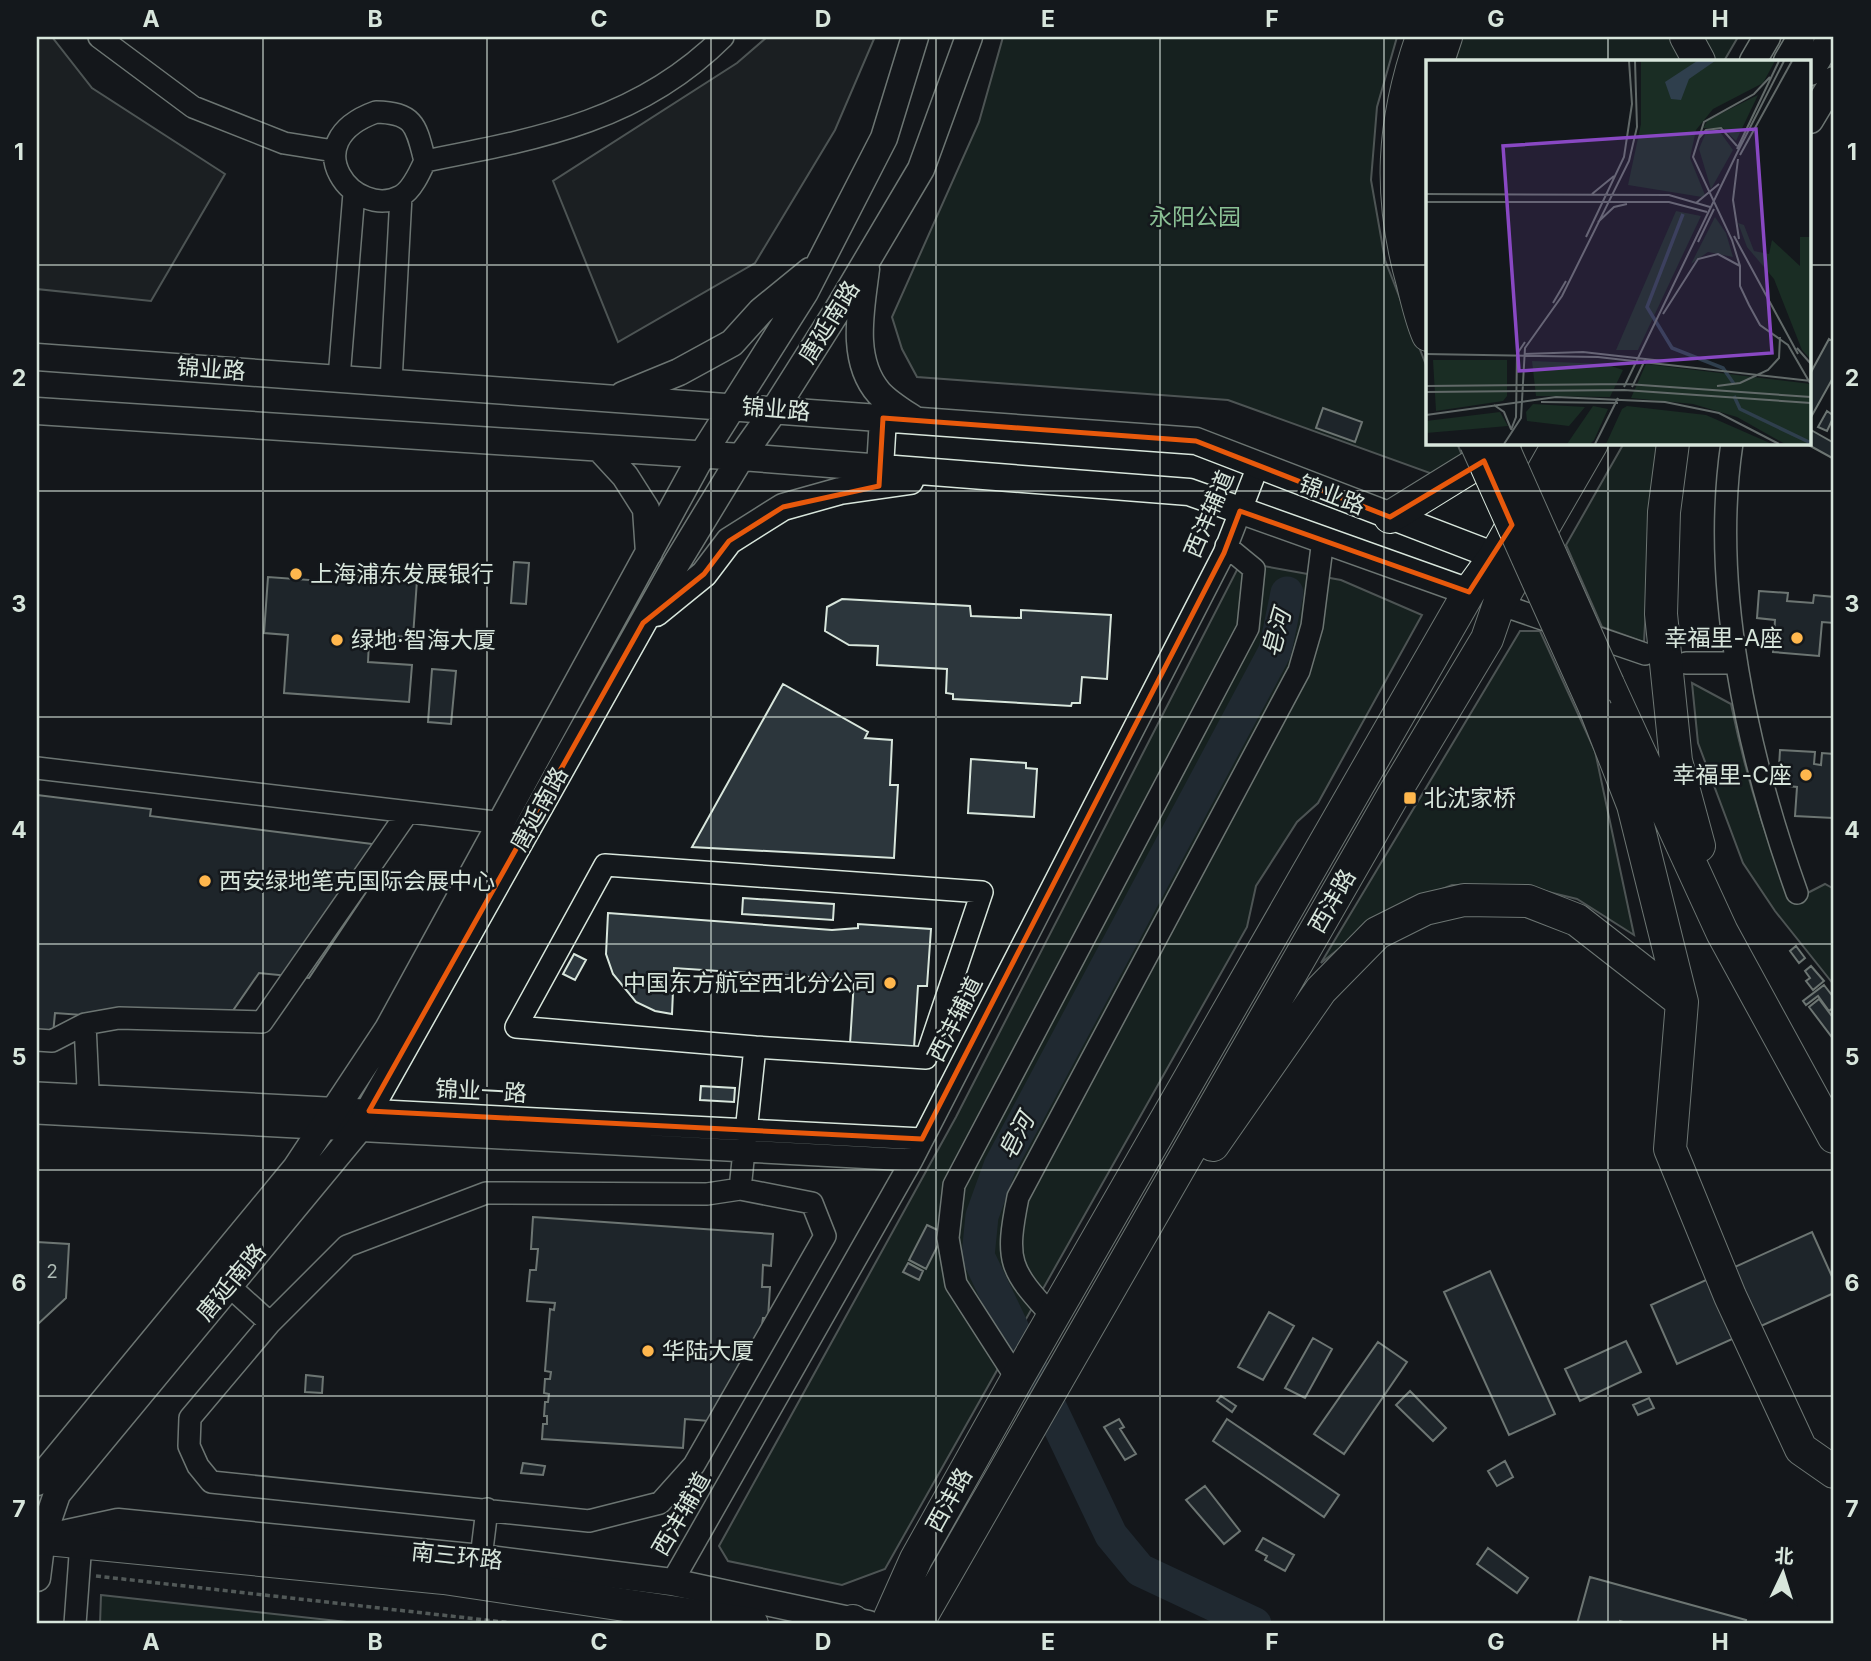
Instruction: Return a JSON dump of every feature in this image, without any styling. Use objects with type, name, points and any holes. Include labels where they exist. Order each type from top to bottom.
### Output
[{"type":"highway","points":[[1422,37],[1407,79],[1394,175],[1402,246],[1426,331]]},
{"type":"highway","points":[[1438,60],[1446,37]]},
{"type":"highway","points":[[1686,37],[1698,60]]},
{"type":"highway","points":[[1426,106],[1421,139],[1419,205],[1426,243]]},
{"type":"highway","points":[[1476,444],[1722,932],[1834,1138]]},
{"type":"highway","points":[[1501,444],[1602,697],[1633,805],[1682,1002],[1670,1149],[1730,1296],[1801,1449],[1834,1472]]},
{"type":"highway","points":[[1390,517],[1496,454],[1508,444]]},
{"type":"highway","name":"西沣路","points":[[887,1624],[916,1559],[1017,1379],[1469,592],[1495,556],[1558,444]]},
{"type":"highway","name":"西沣路","points":[[917,1624],[1487,639],[1499,604],[1591,444]]},
{"type":"highway","points":[[1673,444],[1664,512],[1661,614],[1664,664],[1676,761],[1722,932]]},
{"type":"highway","points":[[1092,1319],[1321,990],[1377,933],[1425,909],[1464,900],[1528,901],[1577,920],[1682,1002]]},
{"type":"highway","name":"南三环路","points":[[40,1538],[444,1578],[752,1624]]},
{"type":"main road","name":"唐延南路","points":[[37,1482],[296,1168],[388,1029],[702,455],[820,263],[884,138],[915,37]]},
{"type":"main road","name":"唐延南路","points":[[37,1578],[40,1538],[57,1493],[364,1121],[643,623],[741,457],[775,409],[921,169],[969,37]]},
{"type":"main road","points":[[1754,60],[1767,37]]},
{"type":"main road","points":[[1788,60],[1801,37]]},
{"type":"main road","points":[[1812,69],[1831,37]]},
{"type":"main road","points":[[1812,120],[1834,80]]},
{"type":"main road","points":[[867,260],[860,324],[862,362],[878,392],[915,420]]},
{"type":"main road","points":[[617,398],[679,372],[732,343],[761,311],[820,263]]},
{"type":"main road","name":"锦业路","points":[[37,357],[733,405],[1196,441],[1495,556]]},
{"type":"main road","name":"锦业路","points":[[37,411],[741,457],[1189,492],[1469,592]]},
{"type":"main road","points":[[880,468],[883,418]]},
{"type":"main road","points":[[600,449],[625,475],[646,509],[649,553]]},
{"type":"main road","points":[[643,623],[704,574],[730,541],[783,507],[840,491],[960,474]]},
{"type":"main road","name":"南三环路","points":[[40,1538],[118,1522],[481,1558],[672,1582],[858,1623]]},
{"type":"street","points":[[99,37],[193,107],[284,143],[334,151]]},
{"type":"street","points":[[425,161],[580,126],[642,100],[699,61],[723,37]]},
{"type":"street","points":[[376,112],[398,113],[411,122],[425,161],[419,176],[401,196],[374,201],[354,193],[341,175],[334,151],[339,134],[355,120],[376,112]]},
{"type":"street","points":[[339,378],[354,193]]},
{"type":"street","points":[[391,382],[401,196]]},
{"type":"street","points":[[1732,444],[1727,548],[1735,663],[1770,819],[1797,893]]},
{"type":"street","name":"西沣辅道","points":[[672,1582],[912,1160],[1226,546],[1258,466]]},
{"type":"street","points":[[1053,1317],[1019,1280],[1009,1245],[1018,1197],[1299,671],[1312,626],[1323,540]]},
{"type":"street","points":[[1017,1379],[956,1284],[948,1238],[954,1185],[1248,628],[1254,569],[1226,546]]},
{"type":"street","points":[[1499,604],[1645,654]]},
{"type":"street","points":[[1686,663],[1735,663]]},
{"type":"street","points":[[37,768],[503,823]]},
{"type":"street","points":[[37,1040],[52,1041],[85,1024],[120,1018],[262,1022],[408,812]]},
{"type":"street","points":[[605,865],[982,892],[926,1058],[755,1047],[516,1027],[605,865]]},
{"type":"street","points":[[85,1024],[89,1106]]},
{"type":"street","points":[[740,1189],[755,1047]]},
{"type":"street","name":"锦业一路","points":[[37,1093],[89,1106]]},
{"type":"street","name":"锦业一路","points":[[37,1113],[89,1106],[330,1118],[746,1141],[912,1160]]},
{"type":"street","name":"锦业一路","points":[[746,1141],[922,1139]]},
{"type":"street","points":[[740,1189],[812,1203],[825,1236],[694,1465],[660,1503],[589,1521],[211,1482],[198,1466],[189,1446],[190,1418],[270,1323],[347,1246],[486,1193],[707,1194],[740,1189]]},
{"type":"street","points":[[228,1285],[270,1323]]},
{"type":"street","points":[[481,1558],[487,1509]]},
{"type":"street","points":[[75,1624],[82,1542]]},
{"type":"path","points":[[79,1574],[521,1624]]},
{"type":"highlighted area","points":[[883,418],[1196,441],[1390,517],[1484,461],[1512,525],[1469,592],[1240,511],[1224,553],[922,1139],[369,1111],[643,623],[704,574],[729,541],[783,507],[879,486]]},
{"type":"green space","name":"永阳公园","points":[[1003,37],[1397,37],[1377,107],[1371,180],[1385,260],[1426,365],[1426,444],[1457,444],[1464,460],[1438,476],[1228,400],[917,377],[902,349],[892,317],[979,122]]},
{"type":"green space","points":[[1462,37],[1673,37],[1684,60],[1455,60]]},
{"type":"green space","points":[[1702,37],[1738,37],[1725,60],[1710,60]]},
{"type":"green space","points":[[1623,444],[1661,444],[1651,518],[1644,642],[1602,627],[1566,545]]},
{"type":"green space","points":[[1241,562],[1341,580],[1422,615],[1318,803],[1297,822],[1256,886],[1247,927],[885,1569],[842,1585],[728,1561],[719,1546],[956,1117]]},
{"type":"green space","points":[[1520,631],[1540,631],[1595,751],[1634,935],[1577,899],[1524,886],[1452,885],[1385,912],[1321,963]]},
{"type":"green space","points":[[1692,683],[1731,704],[1756,804],[1792,901],[1825,884],[1834,889],[1834,985],[1775,911],[1743,863],[1698,743]]},
{"type":"green space","points":[[101,1595],[365,1624],[100,1624]]},
{"type":"shaded area","points":[[37,37],[52,37],[92,88],[225,174],[151,301],[37,289]]},
{"type":"shaded area","points":[[767,37],[874,39],[835,130],[755,263],[618,342],[553,181],[737,63]]},
{"type":"building","points":[[1829,339],[1834,342],[1834,376],[1812,415],[1812,370]]},
{"type":"building","points":[[1323,408],[1362,422],[1355,442],[1316,428]]},
{"type":"building","points":[[1827,411],[1834,416],[1827,431],[1818,427]]},
{"type":"building","points":[[1812,431],[1834,443],[1834,459],[1807,444],[1812,444]]},
{"type":"building","points":[[514,562],[529,563],[526,604],[511,603]]},
{"type":"building","name":"绿地·智海大厦","points":[[338,575],[417,580],[413,637],[388,636],[387,644],[369,642],[368,662],[412,665],[409,702],[284,693],[288,635],[264,633],[268,577],[337,582]]},
{"type":"building","name":"幸福里-A座","points":[[1759,591],[1788,593],[1787,601],[1813,603],[1814,595],[1834,597],[1834,623],[1822,622],[1819,656],[1773,652],[1775,620],[1757,618]]},
{"type":"building","points":[[842,599],[970,606],[971,616],[1021,618],[1021,610],[1111,615],[1107,679],[1082,677],[1080,703],[1072,703],[1071,706],[953,699],[953,694],[946,693],[947,669],[877,665],[878,646],[849,645],[825,631],[827,607]]},
{"type":"building","points":[[432,669],[456,671],[451,724],[428,722]]},
{"type":"building","points":[[783,684],[868,732],[865,738],[892,740],[890,785],[898,785],[894,858],[692,847]]},
{"type":"building","name":"幸福里-C座","points":[[1780,750],[1815,752],[1814,764],[1821,765],[1822,753],[1834,754],[1833,818],[1795,816],[1797,787],[1778,785]]},
{"type":"building","points":[[971,759],[1026,763],[1026,768],[1037,769],[1034,817],[968,813]]},
{"type":"building","name":"西安绿地笔克国际会展中心","points":[[37,795],[151,809],[150,816],[396,847],[309,978],[259,973],[223,1025],[55,1013],[53,1034],[37,1033]]},
{"type":"building","points":[[743,898],[834,904],[833,920],[742,914]]},
{"type":"building","name":"中国东方航空西北分公司","points":[[608,913],[832,930],[858,928],[858,924],[931,929],[927,986],[918,986],[914,1048],[850,1044],[854,980],[674,968],[672,1014],[655,1011],[636,1002],[613,974],[606,954]]},
{"type":"building","points":[[1796,946],[1805,958],[1799,963],[1790,951]]},
{"type":"building","points":[[574,954],[586,960],[575,980],[563,974]]},
{"type":"building","points":[[1811,966],[1824,981],[1813,990],[1806,981],[1810,978],[1805,971]]},
{"type":"building","points":[[1824,985],[1834,998],[1834,1007],[1829,1011],[1818,996],[1806,1005],[1803,1001]]},
{"type":"building","points":[[1819,999],[1834,1019],[1834,1040],[1809,1007]]},
{"type":"building","points":[[701,1086],[735,1088],[734,1102],[700,1100]]},
{"type":"building","name":"华陆大厦","points":[[533,1217],[773,1234],[771,1266],[763,1265],[762,1287],[770,1287],[768,1318],[763,1318],[761,1331],[709,1421],[685,1419],[683,1448],[542,1439],[543,1424],[547,1424],[547,1416],[544,1416],[545,1402],[548,1402],[549,1394],[544,1393],[545,1379],[550,1379],[551,1372],[545,1371],[550,1309],[554,1310],[555,1303],[527,1301],[530,1270],[536,1270],[538,1249],[531,1249]]},
{"type":"building","points":[[927,1225],[944,1233],[926,1269],[909,1260]]},
{"type":"building","points":[[1812,1232],[1834,1281],[1834,1293],[1677,1364],[1651,1305]]},
{"type":"building","points":[[37,1242],[69,1244],[66,1298],[37,1325]]},
{"type":"building","points":[[908,1263],[923,1271],[919,1280],[903,1272]]},
{"type":"building","points":[[1490,1271],[1555,1414],[1509,1435],[1444,1292]]},
{"type":"building","points":[[1269,1312],[1294,1326],[1263,1380],[1238,1367]]},
{"type":"building","points":[[1313,1338],[1332,1349],[1305,1398],[1285,1388]]},
{"type":"building","points":[[1626,1341],[1641,1372],[1580,1401],[1565,1369]]},
{"type":"building","points":[[1378,1342],[1407,1362],[1344,1454],[1314,1434]]},
{"type":"building","points":[[306,1375],[323,1377],[322,1393],[305,1392]]},
{"type":"building","points":[[1410,1391],[1446,1428],[1433,1441],[1396,1405]]},
{"type":"building","points":[[1221,1396],[1236,1406],[1232,1412],[1217,1401]]},
{"type":"building","points":[[1649,1398],[1654,1408],[1638,1415],[1633,1405]]},
{"type":"building","points":[[1119,1419],[1124,1427],[1120,1429],[1136,1454],[1125,1460],[1104,1427]]},
{"type":"building","points":[[1227,1419],[1339,1495],[1324,1517],[1213,1441]]},
{"type":"building","points":[[1505,1461],[1513,1477],[1497,1486],[1488,1471]]},
{"type":"building","points":[[523,1463],[545,1466],[543,1475],[521,1473]]},
{"type":"building","points":[[1205,1486],[1240,1531],[1224,1544],[1186,1500]]},
{"type":"building","points":[[1263,1538],[1294,1555],[1285,1571],[1265,1560],[1267,1556],[1256,1550]]},
{"type":"building","points":[[1488,1548],[1528,1578],[1517,1593],[1477,1564]]},
{"type":"building","points":[[1590,1577],[1746,1620],[1745,1624],[1629,1624],[1620,1621],[1619,1624],[1577,1624]]},
{"type":"waterway","name":"皂河","points":[[1255,1624],[1140,1570],[1111,1535],[978,1256],[982,1216],[1000,1166],[1275,651],[1287,593]]},
{"type":"place","name":"上海浦东发展银行","points":[[296,574]]},
{"type":"place","name":"幸福里-A座","points":[[1797,638]]},
{"type":"place","name":"绿地·智海大厦","points":[[337,640]]},
{"type":"place","name":"幸福里-C座","points":[[1806,775]]},
{"type":"place","name":"北沈家桥","points":[[1410,798]]},
{"type":"place","name":"西安绿地笔克国际会展中心","points":[[205,881]]},
{"type":"place","name":"中国东方航空西北分公司","points":[[890,983]]},
{"type":"place","name":"华陆大厦","points":[[648,1351]]}]
